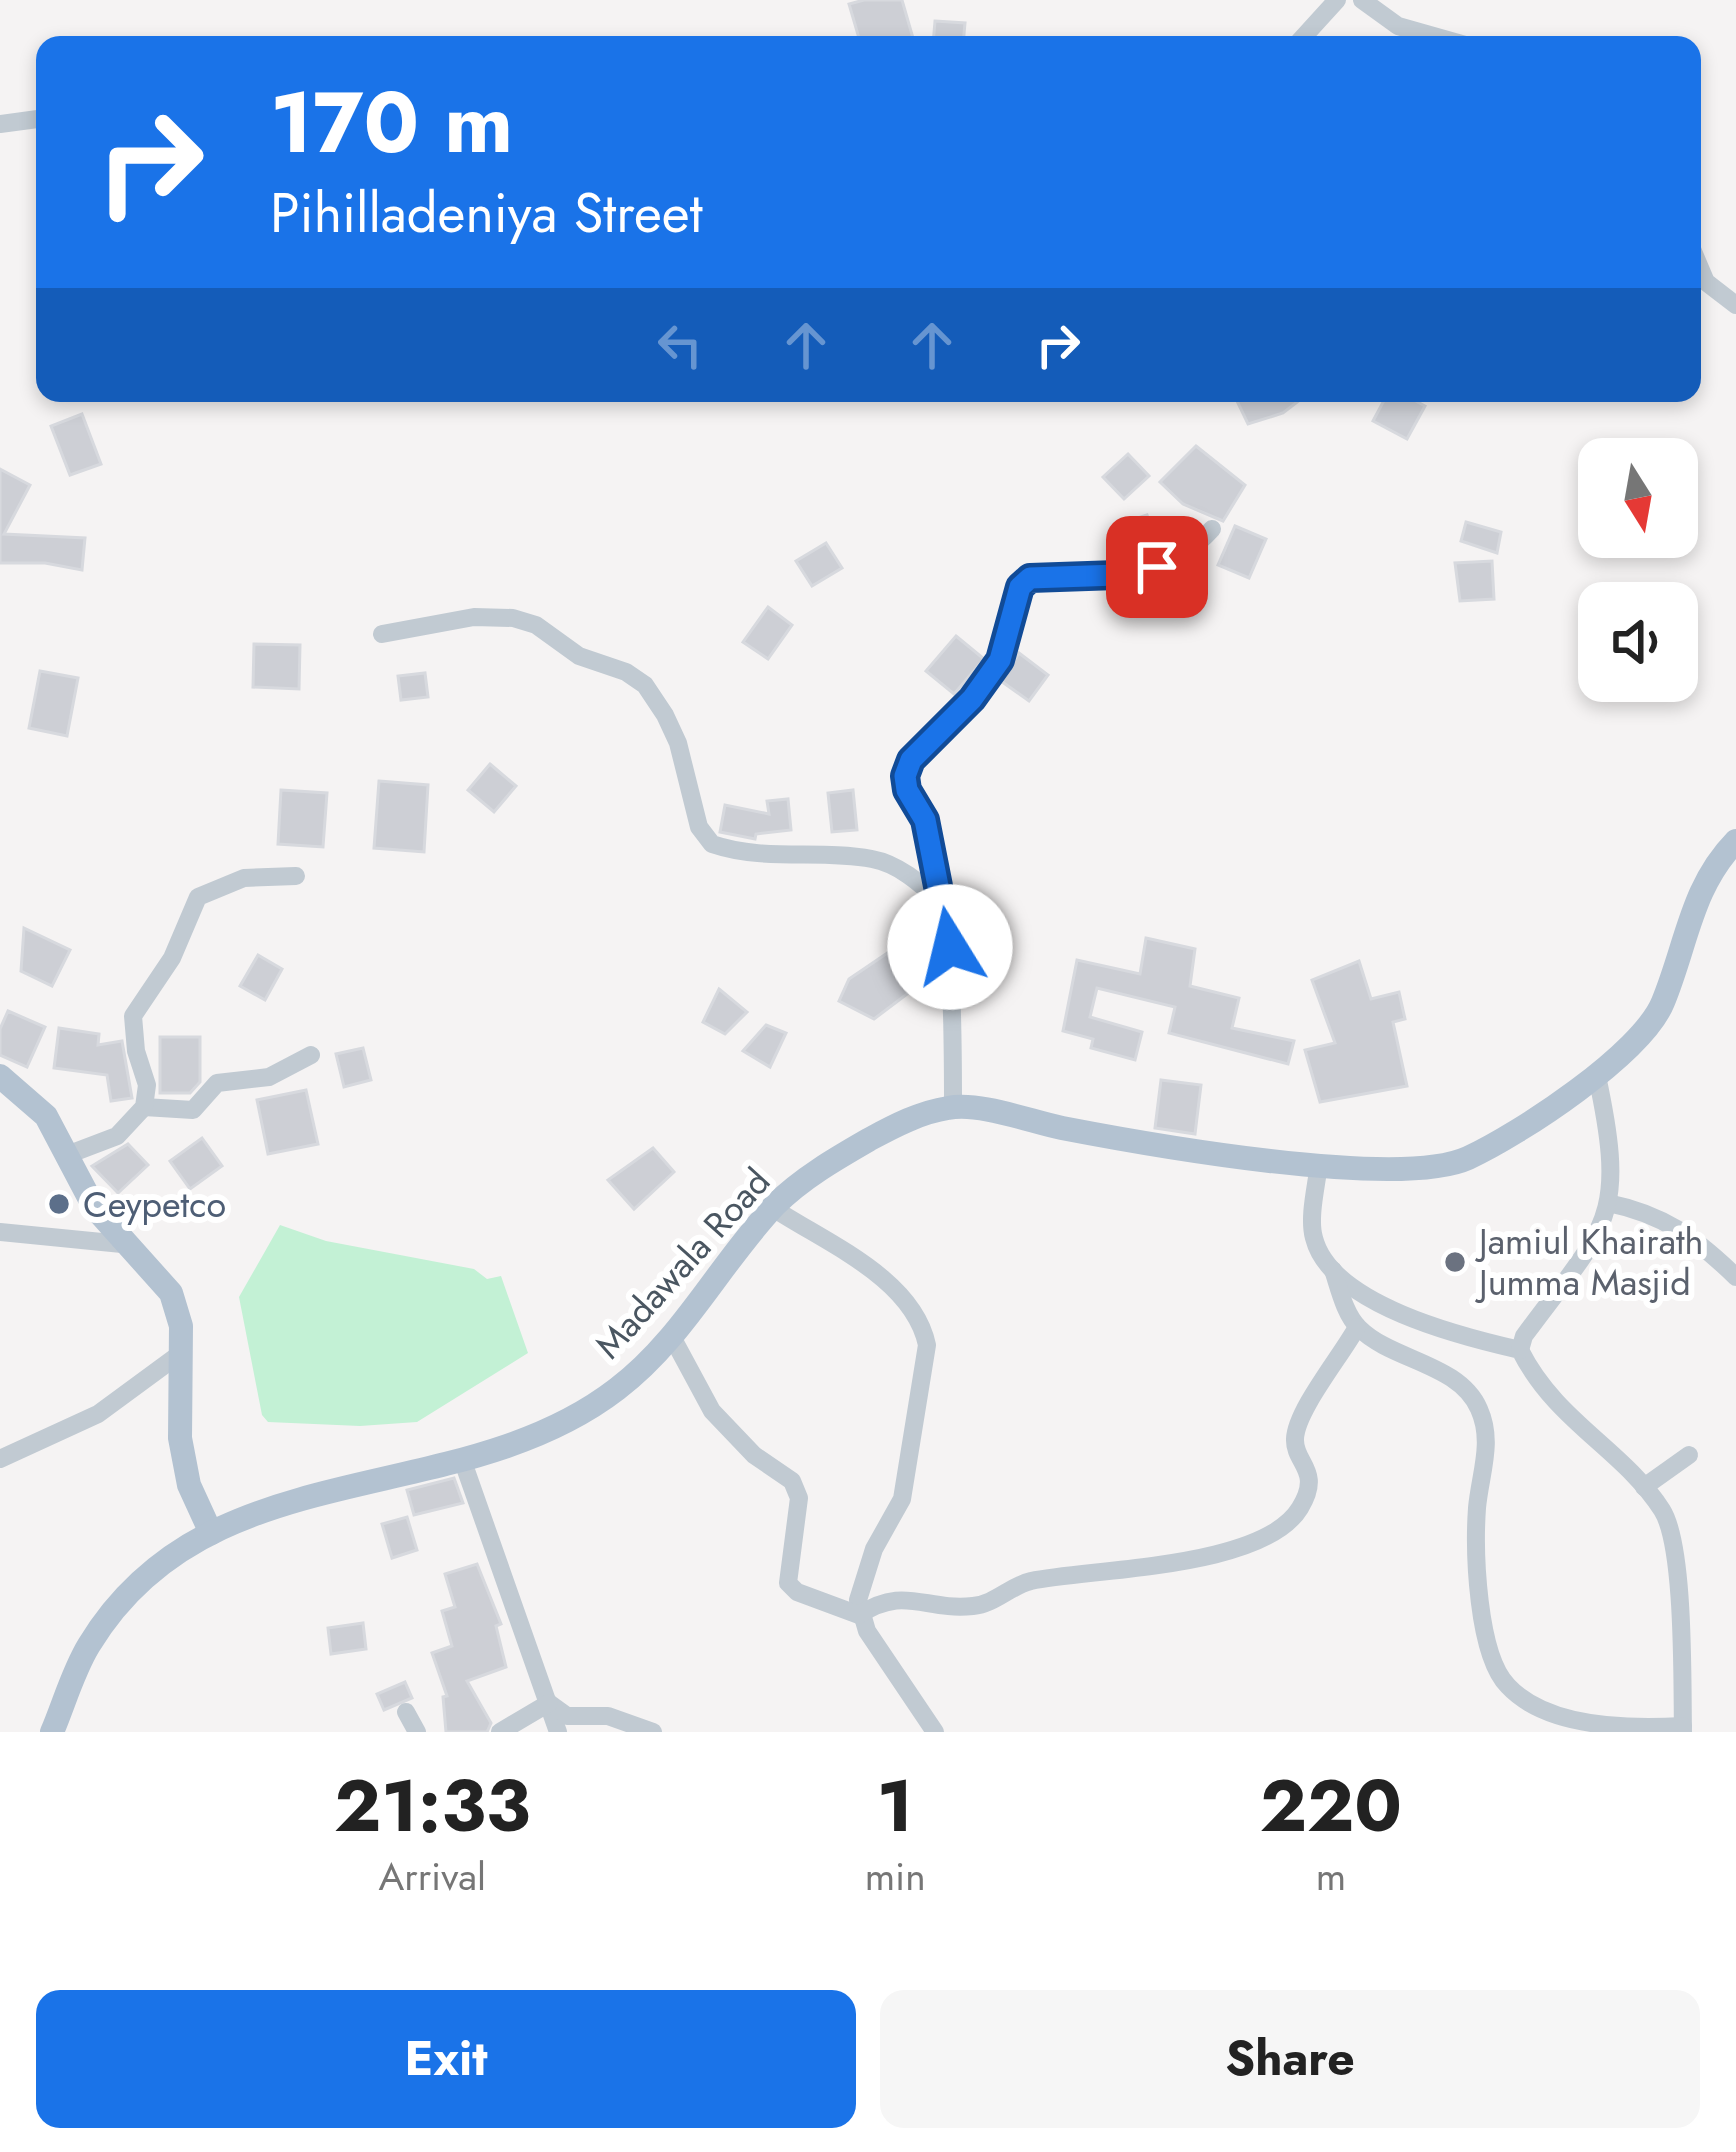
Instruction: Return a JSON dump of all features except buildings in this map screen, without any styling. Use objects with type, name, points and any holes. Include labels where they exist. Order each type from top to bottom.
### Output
[{"type":"main road","name":"Madawala Road","points":[[52,1732],[88,1646],[155,1570],[242,1514],[462,1460],[566,1420],[618,1389],[671,1336],[773,1208],[849,1151],[900,1123],[953,1106],[1131,1141],[1318,1163],[1403,1172],[1462,1161],[1597,1076],[1643,1034],[1661,1008],[1707,873],[1736,841]]},
{"type":"main road","points":[[0,1076],[46,1116],[122,1244],[171,1293],[182,1326],[180,1438],[189,1485],[211,1533]]},
{"type":"street","points":[[1304,36],[1337,0]]},
{"type":"street","points":[[1362,0],[1398,26],[1433,36]]},
{"type":"street","points":[[0,124],[36,119]]},
{"type":"street","points":[[1701,270],[1706,282],[1736,305]]},
{"type":"street","points":[[953,1106],[950,947],[925,820],[907,790],[905,776],[911,760],[972,699],[1000,660],[1020,587],[1042,576],[1117,575],[1157,567],[1188,556],[1212,529]]},
{"type":"street","points":[[382,634],[474,616],[536,626],[564,648],[645,685],[678,743],[699,826],[712,844],[774,857],[873,859],[910,875],[943,904]]},
{"type":"street","points":[[67,1155],[117,1136],[144,1107],[147,1085],[136,1052],[134,1016],[172,958],[198,897],[244,878],[296,876]]},
{"type":"street","points":[[144,1107],[193,1110],[217,1083],[268,1076],[311,1055]]},
{"type":"street","points":[[1318,1163],[1313,1238],[1331,1265],[1357,1327],[1468,1390],[1480,1411],[1486,1438],[1476,1524],[1479,1574],[1493,1663],[1506,1685],[1527,1701],[1580,1718],[1683,1729],[1672,1537],[1664,1513],[1644,1487],[1577,1428],[1533,1376],[1520,1350],[1524,1336],[1594,1245],[1608,1203],[1614,1169],[1597,1076]]},
{"type":"street","points":[[1608,1203],[1642,1210],[1686,1230],[1736,1276]]},
{"type":"street","points":[[773,1208],[901,1294],[923,1324],[928,1345],[902,1498],[865,1570],[859,1615]]},
{"type":"street","points":[[0,1232],[122,1244]]},
{"type":"street","points":[[1331,1265],[1406,1317],[1520,1350]]},
{"type":"street","points":[[859,1615],[893,1597],[974,1606],[1026,1582],[1144,1570],[1228,1550],[1282,1525],[1299,1511],[1308,1484],[1309,1470],[1296,1447],[1298,1427],[1357,1327]]},
{"type":"street","points":[[671,1336],[712,1411],[754,1455],[792,1481],[800,1498],[788,1583],[796,1592],[859,1615],[935,1732]]},
{"type":"street","points":[[0,1460],[98,1414],[181,1353]]},
{"type":"street","points":[[1644,1487],[1689,1455]]},
{"type":"street","points":[[462,1460],[530,1665],[558,1732]]},
{"type":"street","points":[[500,1732],[549,1703]]},
{"type":"street","points":[[549,1703],[567,1716],[608,1716],[653,1732]]},
{"type":"street","points":[[406,1712],[417,1732]]},
{"type":"green space","points":[[280,1225],[326,1241],[474,1269],[487,1279],[501,1276],[528,1353],[417,1422],[360,1426],[268,1422],[262,1415],[239,1297]]},
{"type":"place","name":"Ceypetco","points":[[59,1204]]},
{"type":"place","name":"Jamiul Khairath Jumma Masjid","points":[[1455,1262]]},
{"type":"route","points":[[950,947],[925,820],[907,790],[905,776],[911,760],[972,699],[1000,660],[1020,587],[1030,578],[1117,575],[1157,567]]}]
